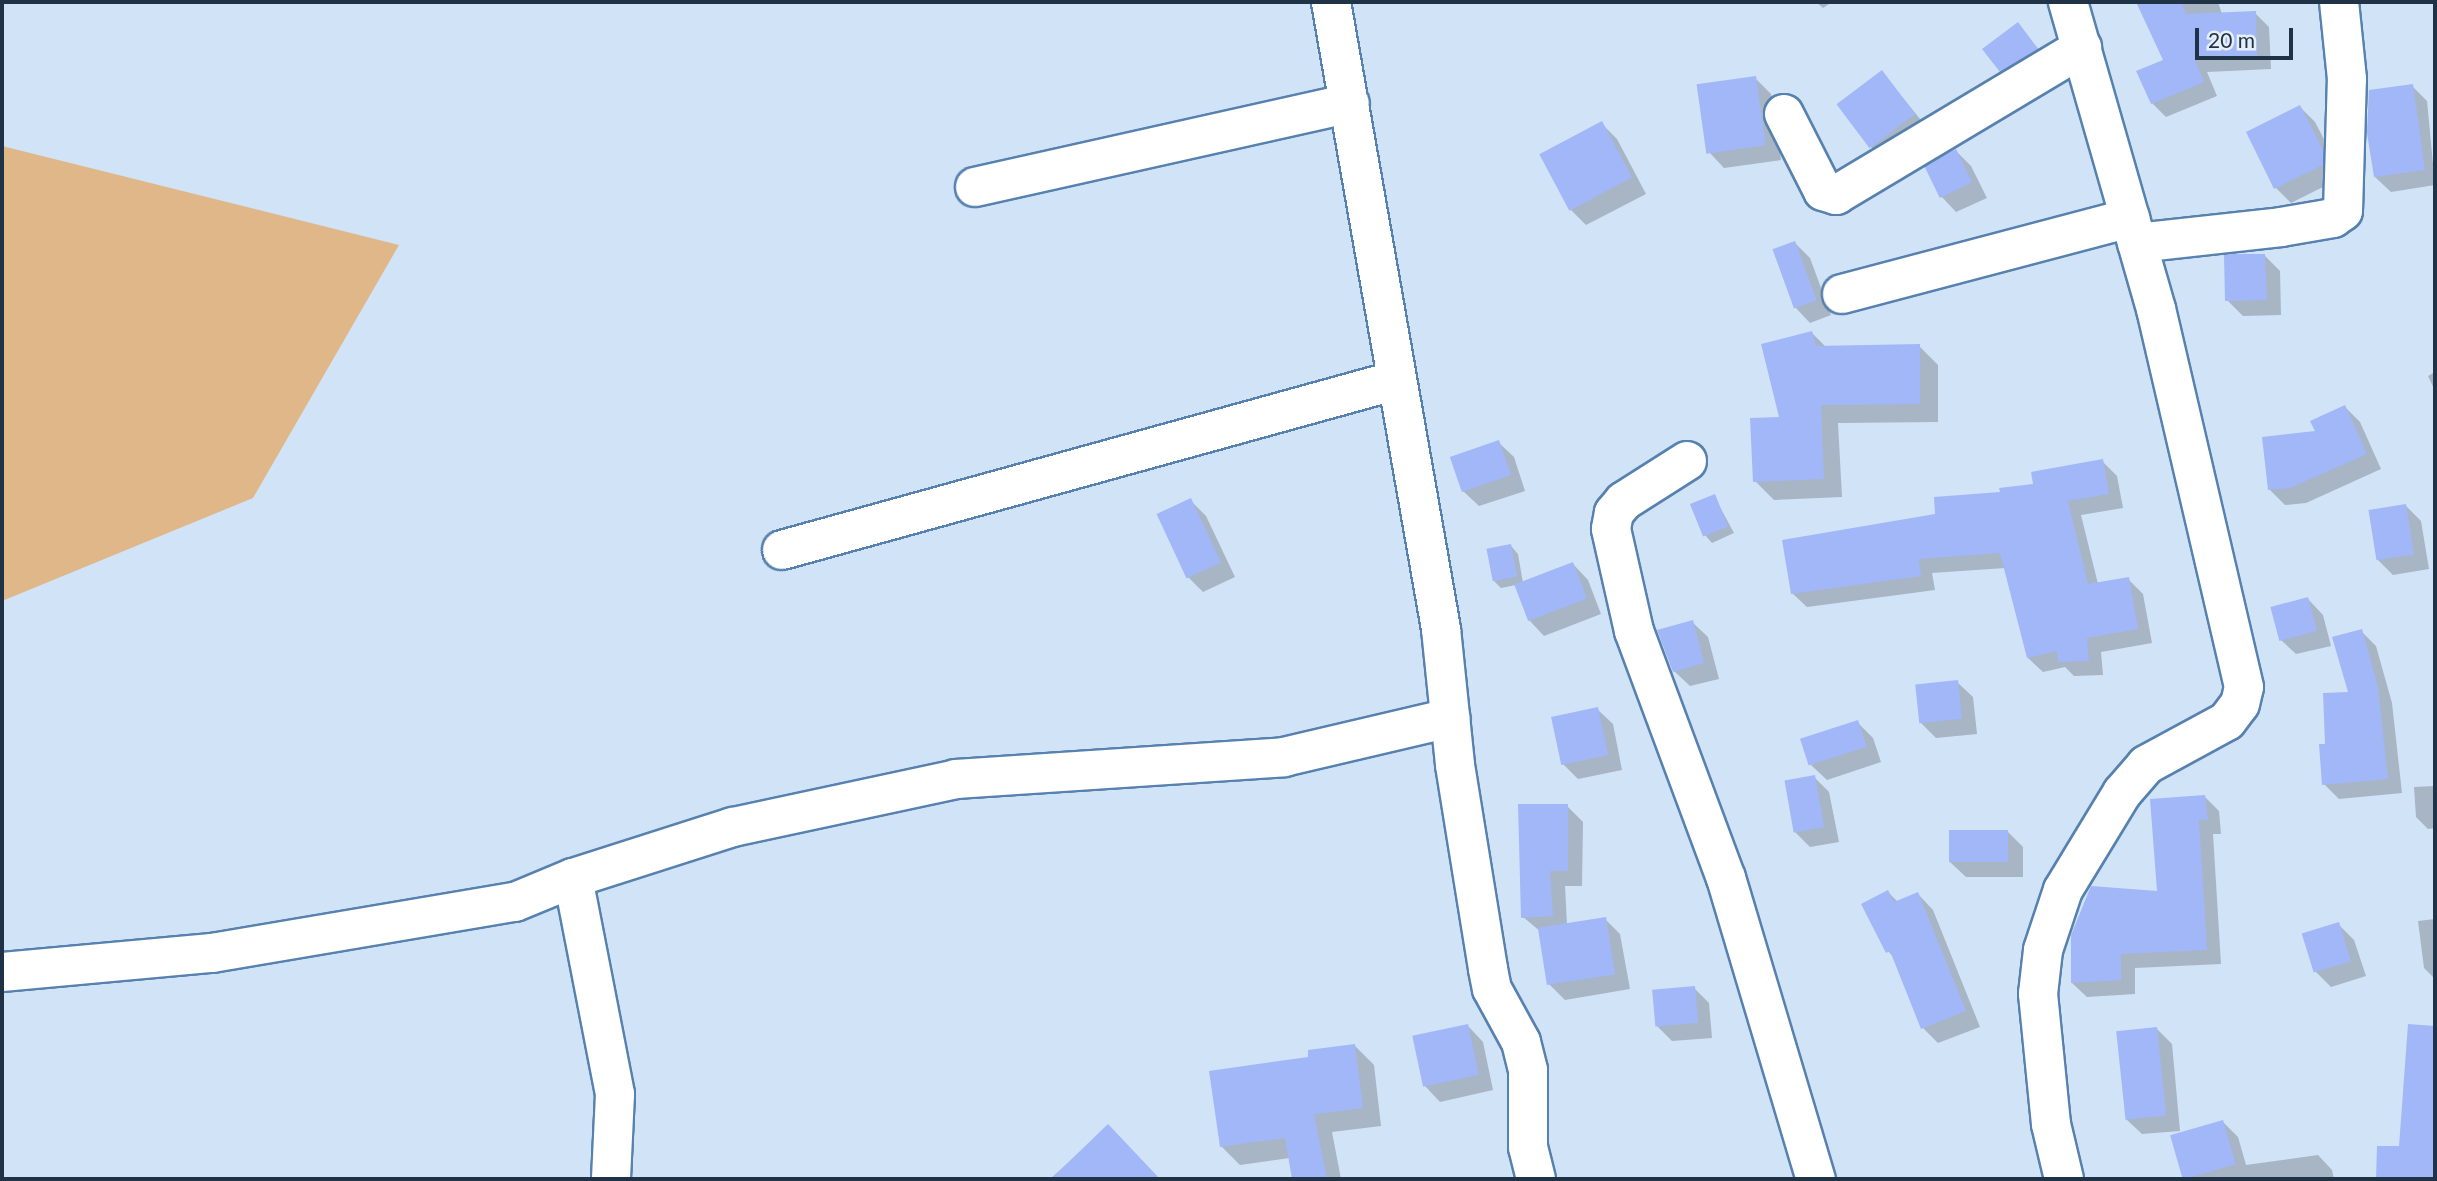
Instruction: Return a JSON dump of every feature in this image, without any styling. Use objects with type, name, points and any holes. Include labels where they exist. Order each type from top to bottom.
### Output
[{"type":"street","points":[[1331,2],[1441,629],[1450,719],[1492,989],[1521,1042],[1528,1070],[1528,1147],[1536,1179]]},
{"type":"street","points":[[2064,1179],[2051,1124],[2038,994],[2043,950],[2063,890],[2122,793],[2146,765],[2227,721],[2239,704],[2244,687],[2133,230],[2068,2]]},
{"type":"street","points":[[1842,294],[2133,230],[2281,227],[2333,218],[2343,211],[2347,79],[2339,2]]},
{"type":"street","points":[[1784,114],[1823,191],[1836,195],[2082,48]]},
{"type":"street","points":[[975,187],[1350,103]]},
{"type":"street","points":[[782,550],[1397,380]]},
{"type":"street","points":[[1687,461],[1624,501],[1614,513],[1611,529],[1634,631],[1726,878],[1816,1179]]},
{"type":"street","points":[[2,972],[212,953],[515,902],[573,878],[733,827],[956,779],[1284,757],[1450,719]]},
{"type":"street","points":[[573,878],[615,1094],[611,1179]]},
{"type":"shaded area","points":[[2,146],[399,245],[253,498],[2,601]]},
{"type":"building","points":[[2136,2],[2181,2],[2186,14],[2256,11],[2257,56],[2194,58],[2204,82],[2151,104],[2136,71],[2163,60]]},
{"type":"building","points":[[2018,22],[2038,49],[2000,72],[1982,49]]},
{"type":"building","points":[[1882,70],[1915,114],[1870,148],[1836,104]]},
{"type":"building","points":[[1756,76],[1766,145],[1706,154],[1697,84]]},
{"type":"building","points":[[2413,84],[2425,170],[2374,177],[2367,133],[2369,90]]},
{"type":"building","points":[[2300,105],[2323,150],[2323,165],[2274,189],[2246,132]]},
{"type":"building","points":[[1602,121],[1632,178],[1569,211],[1539,154]]},
{"type":"building","points":[[1956,149],[1972,182],[1940,198],[1924,165]]},
{"type":"building","points":[[1795,241],[1817,300],[1794,308],[1772,249]]},
{"type":"building","points":[[2265,254],[2267,300],[2225,301],[2224,255]]},
{"type":"building","points":[[1812,331],[1816,346],[1920,344],[1920,404],[1821,405],[1824,479],[1753,482],[1750,418],[1779,417],[1761,344]]},
{"type":"building","points":[[2345,405],[2367,454],[2290,488],[2268,490],[2262,437],[2315,431],[2310,421]]},
{"type":"building","points":[[1499,440],[1511,475],[1462,492],[1450,457]]},
{"type":"building","points":[[2103,459],[2109,494],[2068,501],[2088,584],[2129,577],[2138,629],[2087,638],[2089,661],[2058,662],[2057,651],[2027,658],[2000,553],[1919,559],[1921,576],[1791,594],[1782,540],[1935,514],[1934,497],[2000,492],[1999,488],[2033,484],[2031,472]]},
{"type":"building","points":[[1715,494],[1728,526],[1703,537],[1690,504]]},
{"type":"building","points":[[1191,498],[1221,562],[1187,578],[1157,514]]},
{"type":"building","points":[[2406,504],[2414,554],[2376,560],[2368,510]]},
{"type":"building","points":[[1511,544],[1517,576],[1493,581],[1486,549]]},
{"type":"building","points":[[1573,562],[1587,598],[1528,621],[1514,585]]},
{"type":"building","points":[[2308,597],[2317,631],[2279,641],[2270,607]]},
{"type":"building","points":[[1693,620],[1704,663],[1673,672],[1657,630]]},
{"type":"building","points":[[2362,629],[2378,687],[2388,779],[2322,785],[2319,744],[2325,744],[2323,693],[2348,692],[2332,637]]},
{"type":"building","points":[[1958,680],[1962,719],[1919,723],[1915,684]]},
{"type":"building","points":[[1598,707],[1608,755],[1561,765],[1551,717]]},
{"type":"building","points":[[1858,720],[1867,747],[1809,765],[1800,739]]},
{"type":"building","points":[[1815,775],[1824,827],[1794,833],[1784,780]]},
{"type":"building","points":[[2205,795],[2208,820],[2199,820],[2207,950],[2121,954],[2121,980],[2071,983],[2071,935],[2091,886],[2157,891],[2150,799]]},
{"type":"building","points":[[1518,804],[1568,804],[1568,871],[1550,871],[1553,916],[1521,918]]},
{"type":"building","points":[[1949,830],[2008,830],[2008,862],[1949,862]]},
{"type":"building","points":[[1888,890],[1894,902],[1918,892],[1966,1011],[1921,1029],[1890,951],[1886,953],[1861,904]]},
{"type":"building","points":[[1606,917],[1615,974],[1547,985],[1538,928]]},
{"type":"building","points":[[2339,922],[2351,961],[2314,973],[2302,933]]},
{"type":"building","points":[[1695,986],[1698,1023],[1655,1027],[1652,990]]},
{"type":"building","points":[[1468,1024],[1479,1075],[1423,1087],[1412,1036]]},
{"type":"building","points":[[2408,1024],[2435,1026],[2435,1179],[2376,1179],[2377,1146],[2399,1146]]},
{"type":"building","points":[[2157,1027],[2166,1116],[2126,1120],[2116,1031]]},
{"type":"building","points":[[1355,1044],[1363,1108],[1314,1114],[1327,1179],[1292,1179],[1285,1138],[1220,1147],[1209,1071],[1308,1057],[1308,1050]]},
{"type":"building","points":[[2223,1120],[2236,1164],[2183,1179],[2170,1135]]},
{"type":"building","points":[[1108,1124],[1160,1179],[1051,1179]]}]
